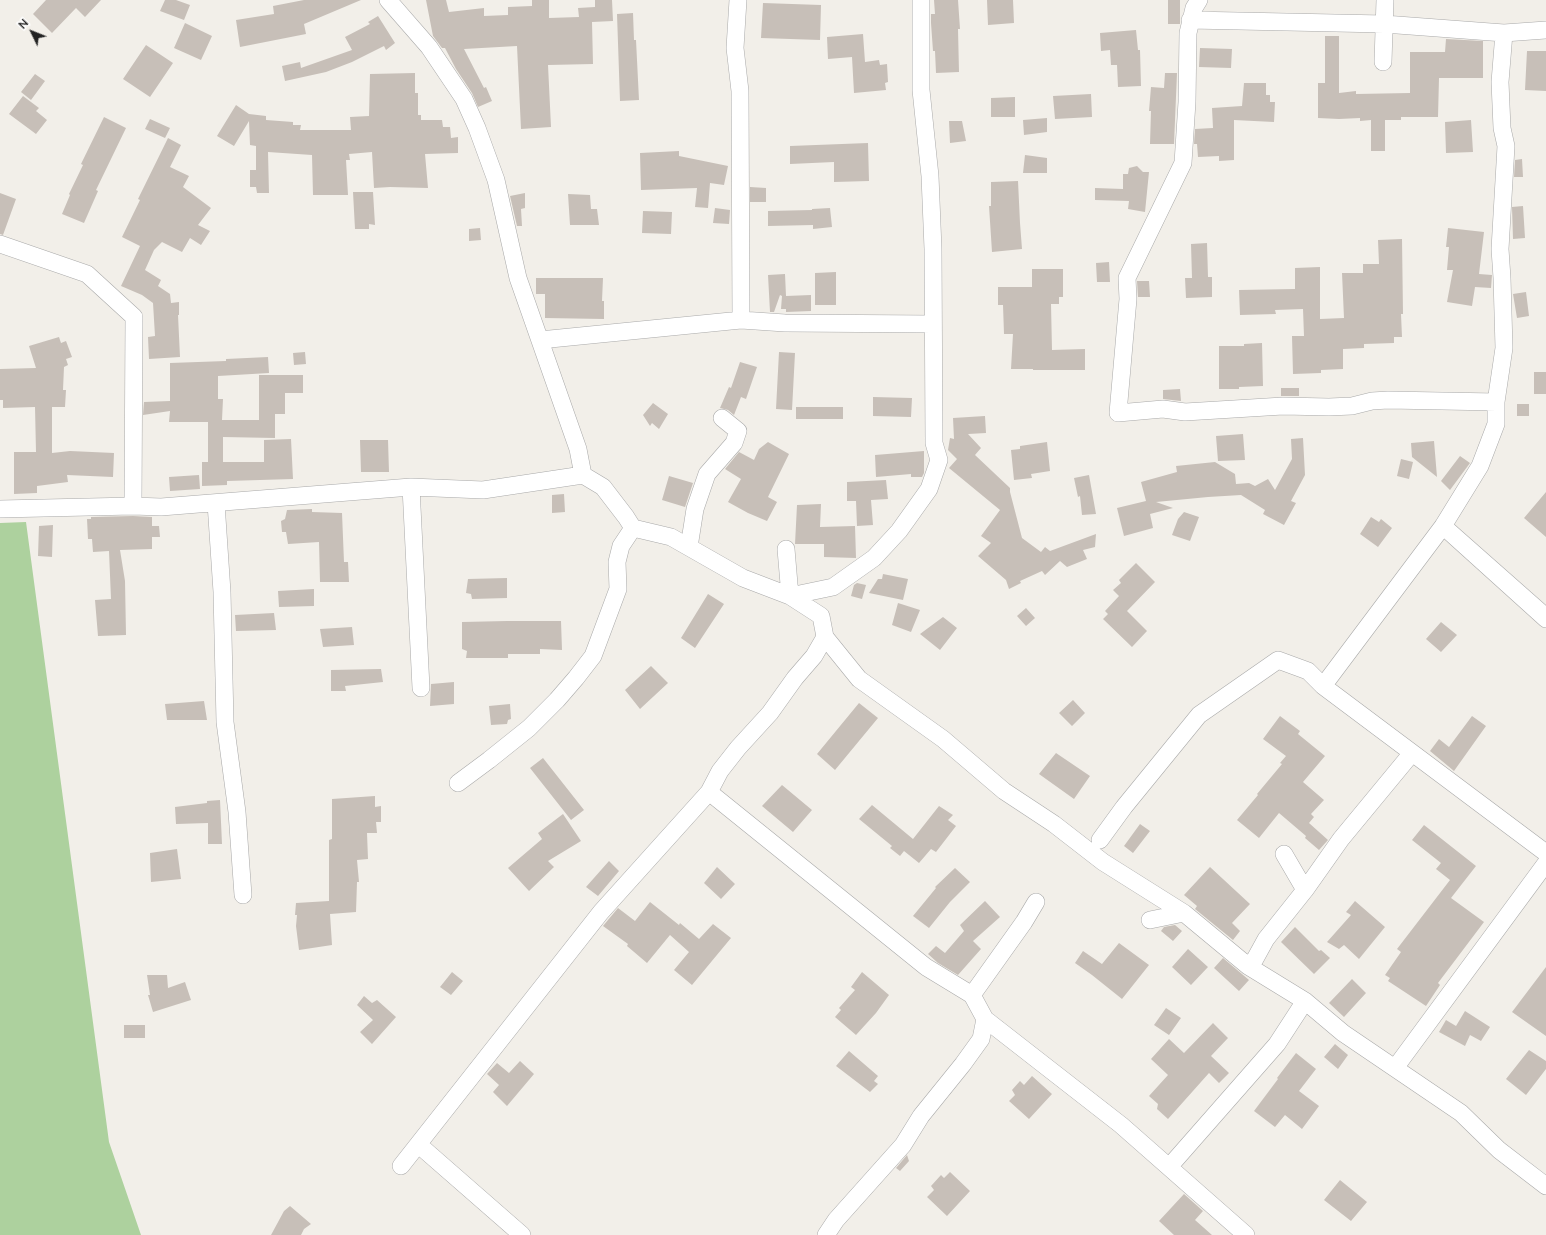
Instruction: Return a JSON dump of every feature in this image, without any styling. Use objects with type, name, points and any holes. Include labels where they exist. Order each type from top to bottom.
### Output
[{"type":"street","points":[[388,0],[429,47],[464,99],[477,128],[496,180],[518,278],[578,449],[583,475]]},
{"type":"street","points":[[738,0],[735,48],[740,90],[741,320]]},
{"type":"street","points":[[790,596],[833,587],[874,558],[899,531],[928,489],[939,460],[934,443],[933,249],[930,176],[921,90],[921,0]]},
{"type":"street","points":[[1199,0],[1194,8],[1188,33],[1187,102],[1183,163],[1126,278],[1128,299],[1118,413],[1163,409],[1185,412],[1283,406],[1352,406],[1372,401],[1388,400],[1496,402]]},
{"type":"street","points":[[1383,62],[1385,0]]},
{"type":"street","points":[[1190,20],[1384,24],[1504,33],[1546,30]]},
{"type":"street","points":[[1323,686],[1443,526],[1480,466],[1496,424],[1496,402],[1504,348],[1500,249],[1506,146],[1502,128],[1500,82],[1504,33]]},
{"type":"street","points":[[0,244],[88,274],[134,317],[133,506]]},
{"type":"street","points":[[540,340],[741,320],[785,323],[933,324]]},
{"type":"street","points":[[689,547],[695,509],[707,474],[734,443],[738,431],[722,418]]},
{"type":"street","points":[[0,509],[133,506],[161,507],[411,487],[483,490],[583,475],[603,487],[633,528],[672,537],[743,578],[790,596],[821,616]]},
{"type":"street","points":[[411,487],[421,688]]},
{"type":"street","points":[[216,503],[222,592],[225,722],[237,812],[243,896]]},
{"type":"street","points":[[1443,526],[1546,618]]},
{"type":"street","points":[[458,783],[529,728],[557,700],[593,656],[618,589],[617,562],[621,546],[633,528]]},
{"type":"street","points":[[786,550],[790,596]]},
{"type":"street","points":[[833,587],[821,616],[825,637],[859,679],[943,739],[1004,791],[1054,824],[1103,862],[1184,913],[1248,966],[1305,1001],[1343,1033],[1461,1113],[1499,1150],[1545,1183]]},
{"type":"street","points":[[401,1166],[601,912],[709,792],[720,770],[770,713],[795,678],[814,656],[825,637]]},
{"type":"street","points":[[1100,840],[1124,806],[1199,715],[1278,660],[1308,671],[1323,686],[1546,853]]},
{"type":"street","points":[[1248,966],[1255,960],[1266,939],[1306,890],[1342,839],[1412,753]]},
{"type":"street","points":[[709,792],[926,967],[972,995],[985,1019],[1121,1125],[1246,1235]]},
{"type":"street","points":[[1284,854],[1306,890]]},
{"type":"street","points":[[1395,1068],[1546,863]]},
{"type":"street","points":[[972,995],[1024,922],[1036,902]]},
{"type":"street","points":[[1150,920],[1184,913]]},
{"type":"street","points":[[1168,1166],[1277,1044],[1305,1001]]},
{"type":"street","points":[[826,1235],[836,1220],[903,1145],[920,1116],[963,1064],[981,1039],[985,1019]]},
{"type":"street","points":[[419,1145],[522,1235]]},
{"type":"green space","points":[[26,522],[109,1142],[141,1235],[0,1235],[0,523]]},
{"type":"building","points":[[46,0],[101,0],[85,17],[76,8],[52,33],[33,14]]},
{"type":"building","points":[[165,0],[176,0],[190,5],[184,20],[160,11]]},
{"type":"building","points":[[304,0],[361,0],[304,24],[306,34],[240,47],[236,20],[274,14],[273,6]]},
{"type":"building","points":[[426,0],[446,0],[449,12],[484,8],[484,16],[508,15],[508,7],[532,6],[532,0],[549,0],[549,18],[579,17],[578,8],[595,7],[595,0],[612,0],[613,21],[592,22],[593,64],[548,65],[551,127],[521,129],[517,46],[464,49],[484,88],[486,87],[492,101],[478,107],[472,93],[456,69],[445,48],[442,48],[433,36]]},
{"type":"building","points":[[934,0],[958,0],[960,29],[958,29],[959,72],[936,73],[931,23],[931,14],[935,14]]},
{"type":"building","points":[[987,0],[1013,0],[1014,23],[988,25]]},
{"type":"building","points":[[1168,0],[1180,0],[1180,24],[1168,24]]},
{"type":"building","points":[[763,3],[821,5],[820,40],[761,38]]},
{"type":"building","points":[[633,13],[639,100],[620,101],[617,14]]},
{"type":"building","points":[[378,16],[395,43],[386,50],[384,46],[352,62],[326,72],[285,81],[282,66],[300,62],[301,68],[352,50],[345,37],[370,24],[368,22]]},
{"type":"building","points":[[185,23],[212,36],[201,60],[174,48]]},
{"type":"building","points":[[1136,30],[1138,50],[1140,50],[1141,86],[1118,87],[1117,65],[1111,65],[1110,50],[1101,51],[1100,33]]},
{"type":"building","points":[[863,34],[865,62],[879,60],[880,65],[887,64],[888,82],[885,83],[886,90],[854,93],[852,57],[828,59],[827,37]]},
{"type":"building","points":[[1325,36],[1339,36],[1339,93],[1356,91],[1356,94],[1410,93],[1410,52],[1445,52],[1446,39],[1483,41],[1483,78],[1439,78],[1438,117],[1401,117],[1401,120],[1385,120],[1385,151],[1371,151],[1371,120],[1360,121],[1360,118],[1318,118],[1318,83],[1325,83]]},
{"type":"building","points":[[146,45],[173,63],[150,97],[123,79]]},
{"type":"building","points":[[1200,48],[1232,49],[1231,68],[1199,67]]},
{"type":"building","points":[[1527,51],[1546,51],[1546,91],[1525,90]]},
{"type":"building","points":[[415,73],[415,93],[418,93],[418,115],[421,115],[421,120],[442,120],[443,127],[450,127],[451,138],[458,137],[458,153],[425,154],[428,188],[374,188],[372,152],[349,154],[350,160],[346,160],[348,195],[313,195],[312,155],[268,152],[269,193],[257,193],[256,187],[250,187],[250,170],[256,170],[256,146],[250,145],[249,121],[234,146],[217,136],[236,105],[249,114],[266,116],[266,120],[293,122],[293,125],[301,125],[300,130],[351,130],[350,117],[369,116],[370,74]]},
{"type":"building","points":[[1165,73],[1177,73],[1174,144],[1150,144],[1151,111],[1149,111],[1151,87],[1164,88]]},
{"type":"building","points":[[35,74],[45,81],[31,100],[21,92]]},
{"type":"building","points":[[1244,83],[1266,83],[1266,95],[1270,95],[1270,102],[1275,102],[1274,122],[1234,120],[1234,160],[1219,161],[1219,156],[1198,157],[1197,144],[1194,144],[1195,129],[1213,128],[1212,108],[1242,106]]},
{"type":"building","points":[[1091,94],[1092,117],[1055,119],[1053,96]]},
{"type":"building","points":[[23,96],[39,108],[36,111],[47,120],[36,134],[9,114]]},
{"type":"building","points":[[1015,97],[1015,117],[991,117],[991,98]]},
{"type":"building","points":[[104,117],[126,128],[96,190],[98,191],[84,223],[62,214],[70,195],[69,194],[83,165],[81,164]]},
{"type":"building","points":[[1047,118],[1047,132],[1024,135],[1023,120]]},
{"type":"building","points":[[150,119],[170,128],[165,138],[145,129]]},
{"type":"building","points":[[1471,120],[1473,152],[1446,153],[1445,122]]},
{"type":"building","points":[[949,121],[962,121],[966,141],[950,143]]},
{"type":"building","points":[[168,138],[181,145],[170,167],[189,176],[183,187],[211,208],[198,225],[210,231],[201,245],[190,238],[182,252],[162,242],[154,250],[145,270],[161,280],[158,286],[170,294],[171,303],[179,302],[178,315],[180,357],[149,359],[148,337],[155,336],[153,303],[142,295],[121,286],[140,246],[122,237],[140,200],[138,199]]},
{"type":"building","points":[[868,143],[869,181],[834,182],[834,162],[790,164],[790,146]]},
{"type":"building","points":[[679,151],[679,156],[728,166],[724,185],[710,183],[708,208],[695,207],[697,188],[641,190],[640,153]]},
{"type":"building","points":[[1025,155],[1047,158],[1047,173],[1023,173]]},
{"type":"building","points":[[1522,159],[1523,177],[1514,177],[1515,160]]},
{"type":"building","points":[[1137,166],[1143,172],[1149,172],[1145,212],[1128,209],[1129,201],[1095,200],[1095,188],[1123,189],[1123,174],[1128,174],[1129,168]]},
{"type":"building","points":[[1018,181],[1022,249],[992,252],[989,206],[991,206],[991,182]]},
{"type":"building","points":[[750,187],[766,188],[766,202],[750,202]]},
{"type":"building","points":[[353,192],[373,192],[375,225],[369,224],[369,229],[355,229]]},
{"type":"building","points":[[0,193],[16,199],[3,235],[0,234]]},
{"type":"building","points":[[525,193],[525,208],[521,209],[522,226],[517,226],[510,196]]},
{"type":"building","points":[[568,194],[590,195],[591,209],[597,209],[599,225],[570,225]]},
{"type":"building","points":[[1523,206],[1525,238],[1513,239],[1512,207]]},
{"type":"building","points":[[715,208],[730,210],[729,224],[713,223]]},
{"type":"building","points":[[830,208],[832,227],[813,229],[813,225],[768,226],[768,211]]},
{"type":"building","points":[[643,211],[672,212],[671,234],[642,233]]},
{"type":"building","points":[[480,228],[481,240],[469,241],[469,229]]},
{"type":"building","points":[[1448,228],[1484,232],[1479,274],[1492,275],[1491,288],[1475,287],[1472,306],[1447,302],[1453,270],[1447,270],[1449,247],[1446,247]]},
{"type":"building","points":[[1402,239],[1402,337],[1394,337],[1394,343],[1364,344],[1364,348],[1343,349],[1343,369],[1321,370],[1321,373],[1293,374],[1292,336],[1304,336],[1303,309],[1275,310],[1276,314],[1240,315],[1239,290],[1295,289],[1295,268],[1320,267],[1320,319],[1344,318],[1342,273],[1363,273],[1363,264],[1379,264],[1378,240]]},
{"type":"building","points":[[1207,243],[1208,277],[1212,277],[1212,297],[1186,298],[1185,278],[1192,278],[1191,244]]},
{"type":"building","points":[[1109,262],[1110,282],[1097,282],[1096,263]]},
{"type":"building","points":[[1032,269],[1063,269],[1063,297],[1059,297],[1059,304],[1051,304],[1052,350],[1085,349],[1085,370],[1011,369],[1013,334],[1004,334],[1003,305],[998,305],[998,287],[1032,287]]},
{"type":"building","points":[[836,272],[836,305],[815,305],[815,273]]},
{"type":"building","points":[[785,274],[786,296],[811,295],[811,311],[786,312],[786,309],[781,309],[782,296],[780,295],[774,312],[770,312],[768,275]]},
{"type":"building","points":[[536,278],[603,278],[602,301],[604,301],[604,319],[545,318],[545,294],[536,294]]},
{"type":"building","points":[[1137,281],[1149,281],[1150,297],[1138,297]]},
{"type":"building","points":[[1526,292],[1529,316],[1517,318],[1513,294]]},
{"type":"building","points":[[59,337],[61,343],[66,341],[72,357],[66,359],[68,365],[64,367],[63,390],[66,390],[65,407],[52,407],[52,453],[70,451],[114,453],[113,477],[67,475],[68,482],[37,486],[37,493],[14,494],[14,452],[36,452],[35,407],[3,408],[3,400],[0,400],[0,369],[36,368],[29,346]]},
{"type":"building","points":[[1262,343],[1263,386],[1239,387],[1239,389],[1219,389],[1219,346],[1244,346],[1244,344]]},
{"type":"building","points":[[305,352],[306,364],[294,365],[293,353]]},
{"type":"building","points":[[779,352],[795,353],[792,410],[776,409]]},
{"type":"building","points":[[268,357],[269,373],[218,376],[218,399],[223,399],[222,420],[259,420],[259,375],[303,375],[303,393],[285,393],[285,414],[275,414],[275,438],[223,437],[223,462],[264,462],[264,440],[291,439],[293,479],[227,481],[227,485],[202,486],[202,462],[208,462],[208,422],[169,422],[170,411],[143,415],[144,402],[170,401],[170,363],[226,361],[226,359]]},
{"type":"building","points":[[740,362],[757,367],[746,399],[741,397],[734,415],[728,410],[720,408],[729,387],[731,388]]},
{"type":"building","points":[[1534,372],[1546,372],[1546,394],[1534,394]]},
{"type":"building","points":[[1281,388],[1299,388],[1299,396],[1281,396]]},
{"type":"building","points":[[1180,389],[1181,401],[1163,399],[1163,390]]},
{"type":"building","points":[[873,397],[912,398],[911,417],[873,416]]},
{"type":"building","points":[[653,403],[668,414],[659,429],[652,423],[650,426],[643,415]]},
{"type":"building","points":[[1517,404],[1529,404],[1529,416],[1517,416]]},
{"type":"building","points":[[796,407],[843,407],[843,419],[796,419]]},
{"type":"building","points":[[985,416],[986,433],[968,434],[981,448],[975,455],[1010,488],[1022,538],[1041,552],[1045,547],[1050,551],[1096,534],[1095,547],[1083,550],[1087,559],[1067,567],[1060,561],[1045,575],[1042,571],[1020,581],[1021,583],[1009,589],[1006,580],[978,556],[991,543],[981,536],[1000,510],[949,468],[957,459],[948,450],[950,438],[954,439],[953,418]]},
{"type":"building","points":[[1243,434],[1245,460],[1218,461],[1216,436]]},
{"type":"building","points":[[1303,438],[1305,475],[1291,501],[1296,503],[1284,525],[1263,514],[1265,510],[1241,495],[1208,497],[1156,502],[1173,508],[1150,514],[1153,528],[1124,536],[1117,508],[1146,501],[1141,482],[1177,472],[1176,466],[1215,462],[1235,474],[1236,484],[1249,483],[1255,486],[1268,479],[1275,490],[1292,459],[1291,439]]},
{"type":"building","points":[[360,440],[388,440],[389,472],[361,472]]},
{"type":"building","points":[[1434,441],[1437,477],[1412,457],[1411,443]]},
{"type":"building","points":[[768,442],[789,454],[768,497],[777,502],[767,521],[728,502],[741,479],[725,469],[739,452],[754,460],[759,449]]},
{"type":"building","points":[[1047,442],[1050,471],[1031,474],[1032,478],[1014,480],[1011,450],[1020,449],[1020,446]]},
{"type":"building","points":[[924,451],[924,473],[922,477],[911,477],[911,474],[876,477],[875,455]]},
{"type":"building","points":[[1460,456],[1470,463],[1450,490],[1441,481]]},
{"type":"building","points":[[1401,459],[1413,462],[1409,479],[1397,476]]},
{"type":"building","points":[[199,475],[200,489],[170,491],[169,477]]},
{"type":"building","points":[[1089,475],[1096,514],[1082,515],[1080,496],[1078,497],[1074,478]]},
{"type":"building","points":[[669,476],[693,483],[685,507],[662,500]]},
{"type":"building","points":[[886,480],[888,499],[871,500],[873,525],[857,526],[856,501],[847,501],[847,482]]},
{"type":"building","points":[[1546,492],[1546,537],[1524,518]]},
{"type":"building","points":[[564,494],[565,512],[552,513],[552,495]]},
{"type":"building","points":[[821,504],[820,527],[855,526],[856,558],[824,557],[824,544],[795,544],[797,505]]},
{"type":"building","points":[[312,509],[312,512],[342,513],[344,562],[348,562],[349,582],[320,582],[319,542],[288,544],[286,532],[282,532],[281,521],[285,519],[287,510]]},
{"type":"building","points":[[1184,512],[1199,517],[1190,541],[1172,535],[1178,519]]},
{"type":"building","points":[[91,517],[152,517],[152,526],[159,526],[160,537],[152,537],[152,549],[120,550],[125,581],[126,635],[98,636],[95,600],[111,599],[109,551],[93,552],[92,539],[88,539],[87,519],[91,519]]},
{"type":"building","points":[[1371,517],[1379,522],[1381,519],[1392,528],[1378,547],[1360,534]]},
{"type":"building","points":[[53,525],[52,557],[38,556],[39,526]]},
{"type":"building","points":[[1136,563],[1155,582],[1127,611],[1147,631],[1132,647],[1103,619],[1108,614],[1105,611],[1119,596],[1113,590],[1121,583],[1119,580]]},
{"type":"building","points":[[883,574],[908,579],[903,600],[869,593],[878,579],[882,579]]},
{"type":"building","points":[[507,578],[507,598],[472,599],[471,594],[466,593],[468,579]]},
{"type":"building","points":[[857,583],[866,585],[862,599],[851,596],[854,585]]},
{"type":"building","points":[[314,589],[314,606],[279,607],[278,591]]},
{"type":"building","points":[[708,594],[724,604],[695,648],[681,638]]},
{"type":"building","points":[[898,603],[920,610],[911,632],[892,625]]},
{"type":"building","points":[[1026,608],[1035,618],[1026,626],[1017,616]]},
{"type":"building","points":[[274,613],[276,630],[236,631],[235,615]]},
{"type":"building","points":[[943,617],[957,628],[940,650],[920,634]]},
{"type":"building","points":[[561,621],[562,650],[540,649],[540,654],[508,654],[508,658],[466,658],[467,651],[462,649],[462,622]]},
{"type":"building","points":[[1441,622],[1457,635],[1441,652],[1426,639]]},
{"type":"building","points":[[352,627],[354,645],[323,647],[320,629]]},
{"type":"building","points":[[651,666],[668,683],[640,709],[625,690]]},
{"type":"building","points":[[381,669],[383,682],[345,686],[346,691],[331,691],[331,670]]},
{"type":"building","points":[[454,682],[454,704],[430,706],[431,684]]},
{"type":"building","points":[[1073,700],[1085,713],[1072,726],[1059,713]]},
{"type":"building","points":[[204,701],[207,720],[167,720],[165,704]]},
{"type":"building","points":[[859,703],[878,718],[835,770],[817,754]]},
{"type":"building","points":[[510,704],[511,719],[508,720],[507,724],[491,725],[489,706]]},
{"type":"building","points":[[1280,716],[1300,731],[1298,734],[1325,756],[1303,782],[1324,800],[1311,814],[1314,817],[1309,823],[1328,840],[1319,850],[1305,838],[1306,836],[1279,813],[1259,838],[1237,820],[1282,764],[1280,763],[1286,756],[1263,739]]},
{"type":"building","points":[[1472,716],[1486,726],[1454,771],[1430,751],[1439,739],[1449,747]]},
{"type":"building","points":[[1056,753],[1090,776],[1074,799],[1039,774]]},
{"type":"building","points":[[543,758],[584,810],[571,820],[530,768]]},
{"type":"building","points":[[782,785],[812,810],[793,832],[762,806]]},
{"type":"building","points":[[375,796],[375,807],[381,806],[381,822],[376,822],[377,833],[367,833],[368,859],[357,860],[359,882],[357,882],[356,912],[330,914],[332,945],[299,950],[296,926],[297,915],[295,915],[296,903],[329,901],[329,840],[332,839],[332,799]]},
{"type":"building","points":[[220,800],[222,844],[208,844],[208,823],[176,824],[175,807]]},
{"type":"building","points":[[872,805],[913,839],[939,806],[953,815],[948,820],[956,826],[936,852],[931,849],[919,863],[904,851],[900,856],[890,848],[892,846],[859,819]]},
{"type":"building","points":[[563,814],[581,841],[548,861],[554,867],[529,891],[508,868],[542,839],[538,833]]},
{"type":"building","points":[[1140,824],[1150,831],[1133,853],[1124,846]]},
{"type":"building","points":[[1424,825],[1476,866],[1451,898],[1484,922],[1438,983],[1440,985],[1426,1006],[1388,981],[1390,978],[1385,975],[1401,952],[1397,949],[1450,880],[1436,869],[1441,863],[1412,840]]},
{"type":"building","points":[[177,849],[181,879],[151,882],[150,853]]},
{"type":"building","points":[[609,861],[619,871],[598,896],[586,887]]},
{"type":"building","points":[[717,867],[735,884],[721,899],[704,883]]},
{"type":"building","points":[[1210,867],[1250,904],[1232,923],[1240,931],[1233,940],[1195,909],[1197,906],[1184,895]]},
{"type":"building","points":[[955,868],[970,882],[950,902],[929,928],[913,916],[936,888],[935,887]]},
{"type":"building","points":[[985,901],[1000,917],[973,941],[981,949],[958,975],[938,963],[928,954],[936,946],[945,953],[964,931],[960,925]]},
{"type":"building","points":[[1355,901],[1385,927],[1359,959],[1344,945],[1339,949],[1327,942],[1351,915],[1346,912]]},
{"type":"building","points":[[650,902],[679,925],[680,923],[699,939],[713,924],[731,938],[692,985],[674,970],[689,952],[670,935],[647,963],[627,946],[628,944],[603,926],[618,908],[635,921]]},
{"type":"building","points":[[1175,925],[1182,931],[1173,941],[1161,931],[1164,927]]},
{"type":"building","points":[[1295,927],[1319,951],[1321,950],[1330,958],[1314,974],[1281,942]]},
{"type":"building","points":[[1119,943],[1149,965],[1122,999],[1075,963],[1083,951],[1102,964]]},
{"type":"building","points":[[1188,949],[1208,967],[1191,985],[1172,967]]},
{"type":"building","points":[[1223,958],[1249,980],[1239,991],[1214,968]]},
{"type":"building","points":[[1546,967],[1546,1036],[1512,1012]]},
{"type":"building","points":[[452,972],[463,981],[451,995],[440,987]]},
{"type":"building","points":[[862,972],[889,995],[876,1013],[856,1035],[835,1017],[841,1010],[839,1008],[855,990],[851,987]]},
{"type":"building","points":[[147,975],[167,975],[168,988],[185,982],[191,1000],[153,1012],[148,995],[150,995]]},
{"type":"building","points":[[1352,979],[1366,993],[1344,1017],[1329,1003]]},
{"type":"building","points":[[364,996],[372,1003],[377,1000],[396,1017],[372,1044],[360,1032],[373,1020],[357,1005]]},
{"type":"building","points":[[1166,1008],[1181,1018],[1169,1035],[1154,1025]]},
{"type":"building","points":[[1465,1011],[1490,1027],[1481,1041],[1470,1035],[1465,1046],[1439,1032],[1446,1020],[1456,1026]]},
{"type":"building","points":[[1213,1023],[1228,1038],[1211,1056],[1229,1073],[1219,1083],[1209,1073],[1168,1119],[1157,1109],[1158,1104],[1149,1096],[1168,1075],[1151,1059],[1169,1039],[1184,1053]]},
{"type":"building","points":[[124,1025],[145,1025],[145,1038],[124,1038]]},
{"type":"building","points":[[1335,1044],[1348,1055],[1338,1069],[1324,1057]]},
{"type":"building","points":[[1529,1050],[1546,1061],[1546,1069],[1526,1095],[1506,1079]]},
{"type":"building","points":[[849,1051],[878,1076],[874,1081],[878,1084],[870,1092],[836,1066]]},
{"type":"building","points":[[1296,1053],[1316,1069],[1299,1091],[1319,1106],[1302,1129],[1285,1115],[1275,1127],[1254,1111]]},
{"type":"building","points":[[520,1061],[534,1074],[507,1106],[493,1092],[499,1085],[487,1074],[497,1063],[509,1073]]},
{"type":"building","points":[[1032,1076],[1052,1094],[1029,1119],[1009,1101],[1015,1095],[1012,1090],[1020,1081],[1024,1085]]},
{"type":"building","points":[[907,1155],[909,1161],[900,1171],[896,1168]]},
{"type":"building","points":[[950,1172],[970,1191],[947,1216],[927,1197],[934,1190],[931,1186],[941,1175],[944,1178]]},
{"type":"building","points":[[1340,1180],[1367,1202],[1351,1221],[1324,1200]]},
{"type":"building","points":[[1184,1194],[1203,1211],[1195,1220],[1212,1235],[1174,1235],[1159,1221]]},
{"type":"building","points":[[290,1206],[311,1224],[304,1229],[301,1235],[271,1235],[284,1211]]}]
